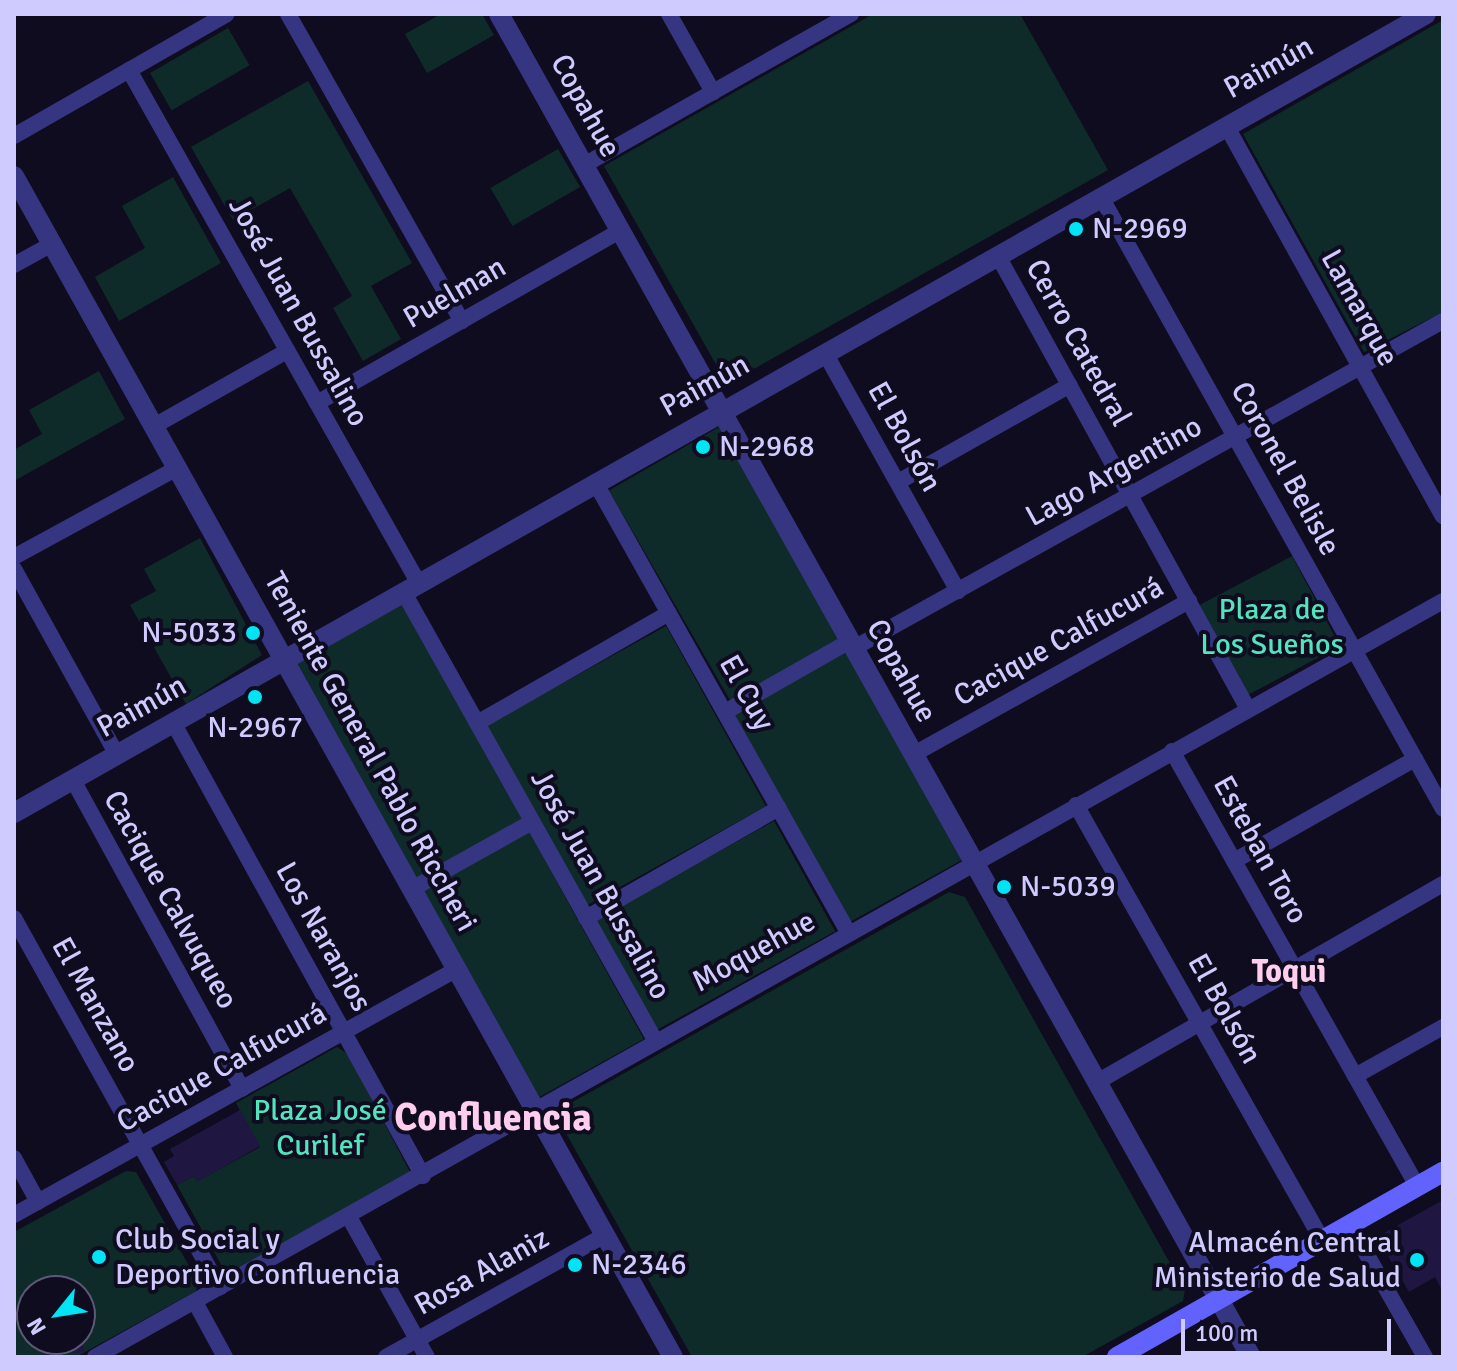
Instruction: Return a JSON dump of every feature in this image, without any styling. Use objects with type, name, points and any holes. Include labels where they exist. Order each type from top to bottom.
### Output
[{"type":"main road","points":[[1117,1357],[1443,1172]]},
{"type":"street","points":[[14,136],[227,14]]},
{"type":"street","points":[[288,14],[462,321]]},
{"type":"street","name":"Copahue","points":[[499,14],[1251,1357]]},
{"type":"street","points":[[669,14],[713,92]]},
{"type":"street","points":[[584,165],[851,14]]},
{"type":"street","name":"Paimún","points":[[14,813],[410,586],[1426,14]]},
{"type":"street","name":"José Juan Bussalino","points":[[129,70],[317,403],[477,723],[655,1040]]},
{"type":"street","name":"Lamarque","points":[[1227,127],[1443,516]]},
{"type":"street","name":"Teniente General Pablo Riccheri","points":[[14,176],[673,1357]]},
{"type":"street","name":"Coronel Belisle","points":[[1101,197],[1443,809]]},
{"type":"street","name":"Puelman","points":[[317,403],[620,231]]},
{"type":"street","points":[[14,265],[52,244]]},
{"type":"street","name":"Cerro Catedral","points":[[998,256],[1248,709]]},
{"type":"street","name":"Lago Argentino","points":[[725,712],[958,591],[1443,321]]},
{"type":"street","points":[[154,426],[287,351]]},
{"type":"street","name":"El Bolsón","points":[[825,353],[958,591]]},
{"type":"street","points":[[898,482],[1070,385]]},
{"type":"street","points":[[14,557],[177,468]]},
{"type":"street","name":"El Cuy","points":[[595,482],[848,932]]},
{"type":"street","name":"Cacique Calvuqueo","points":[[14,569],[117,755]]},
{"type":"street","name":"Cacique Calfucurá","points":[[914,754],[1189,601]]},
{"type":"street","name":"Moquehue","points":[[95,1357],[423,1176],[655,1040],[1443,601]]},
{"type":"street","points":[[477,723],[669,613]]},
{"type":"street","name":"Los Naranjos","points":[[174,724],[423,1176]]},
{"type":"street","name":"Esteban Toro","points":[[1172,751],[1417,1186]]},
{"type":"street","points":[[1234,861],[1415,759]]},
{"type":"street","name":"Cacique Calvuqueo","points":[[73,780],[242,1089]]},
{"type":"street","name":"El Bolsón","points":[[1076,805],[1322,1240]]},
{"type":"street","points":[[586,918],[779,808]]},
{"type":"street","points":[[412,889],[532,822]]},
{"type":"street","points":[[1097,1082],[1443,884]]},
{"type":"street","name":"El Manzano","points":[[14,918],[220,1288]]},
{"type":"street","name":"Cacique Calfucurá","points":[[14,1215],[457,969]]},
{"type":"street","points":[[1355,1076],[1443,1027]]},
{"type":"street","points":[[14,1158],[38,1202]]},
{"type":"street","points":[[349,1217],[427,1357]]},
{"type":"street","points":[[1350,1225],[1425,1357]]},
{"type":"street","name":"Rosa Alaniz","points":[[386,1357],[605,1235]]},
{"type":"street","points":[[195,1302],[225,1357]]},
{"type":"green space","points":[[441,14],[482,14],[494,35],[427,73],[405,34]]},
{"type":"green space","points":[[873,14],[1020,14],[1108,170],[727,384],[604,166]]},
{"type":"green space","points":[[1443,20],[1443,312],[1364,352],[1243,134]]},
{"type":"green space","points":[[228,28],[250,65],[172,110],[150,73]]},
{"type":"green space","points":[[308,81],[412,263],[371,286],[401,339],[363,361],[333,308],[352,296],[290,188],[233,220],[191,147]]},
{"type":"green space","points":[[558,149],[580,187],[512,226],[490,188]]},
{"type":"green space","points":[[173,177],[221,263],[119,321],[95,277],[145,248],[122,206]]},
{"type":"green space","points":[[99,371],[125,419],[14,481],[14,450],[42,434],[29,410]]},
{"type":"green space","points":[[719,427],[841,638],[731,702],[609,490]]},
{"type":"green space","points":[[200,538],[262,655],[186,704],[130,605],[156,591],[144,569]]},
{"type":"green space","name":"Plaza de Los Sueños","points":[[1292,556],[1340,646],[1247,695],[1199,605]]},
{"type":"green space","points":[[403,604],[523,821],[417,880],[297,663]]},
{"type":"green space","points":[[666,626],[766,806],[586,906],[486,726]]},
{"type":"green space","points":[[846,651],[962,860],[850,922],[734,713]]},
{"type":"green space","points":[[774,821],[835,931],[656,1031],[595,920]]},
{"type":"green space","points":[[528,830],[644,1039],[538,1098],[422,889]]},
{"type":"green space","points":[[949,892],[965,897],[1185,1290],[1183,1301],[1082,1357],[692,1357],[558,1119],[560,1109]]},
{"type":"green space","name":"Plaza José Curilef","points":[[337,1047],[348,1054],[411,1174],[233,1270],[223,1268],[177,1185],[194,1176],[198,1181],[260,1147],[236,1103]]},
{"type":"green space","name":"Club Social y Deportivo Confluencia","points":[[126,1171],[136,1172],[198,1282],[196,1291],[96,1346],[96,1275],[16,1275],[16,1355],[80,1355],[14,1357],[14,1232]]},
{"type":"building","points":[[240,1110],[260,1146],[197,1182],[194,1176],[177,1185],[164,1162],[174,1156],[170,1149]]},
{"type":"building","name":"Almacén Central Ministerio de Salud","points":[[1443,1200],[1443,1292],[1435,1277],[1409,1292],[1381,1244],[1384,1233]]},
{"type":"place","name":"N-2969","points":[[1076,229]]},
{"type":"place","name":"N-2968","points":[[703,447]]},
{"type":"place","name":"N-5033","points":[[253,633]]},
{"type":"place","name":"N-2967","points":[[255,697]]},
{"type":"place","name":"N-5039","points":[[1004,887]]},
{"type":"place","name":"Club Social y Deportivo Confluencia","points":[[99,1257]]},
{"type":"place","name":"Almacén Central Ministerio de Salud","points":[[1417,1260]]},
{"type":"place","name":"N-2346","points":[[575,1265]]},
{"type":"district","name":"Toqui","points":[[1289,972]]},
{"type":"district","name":"Confluencia","points":[[493,1118]]}]
